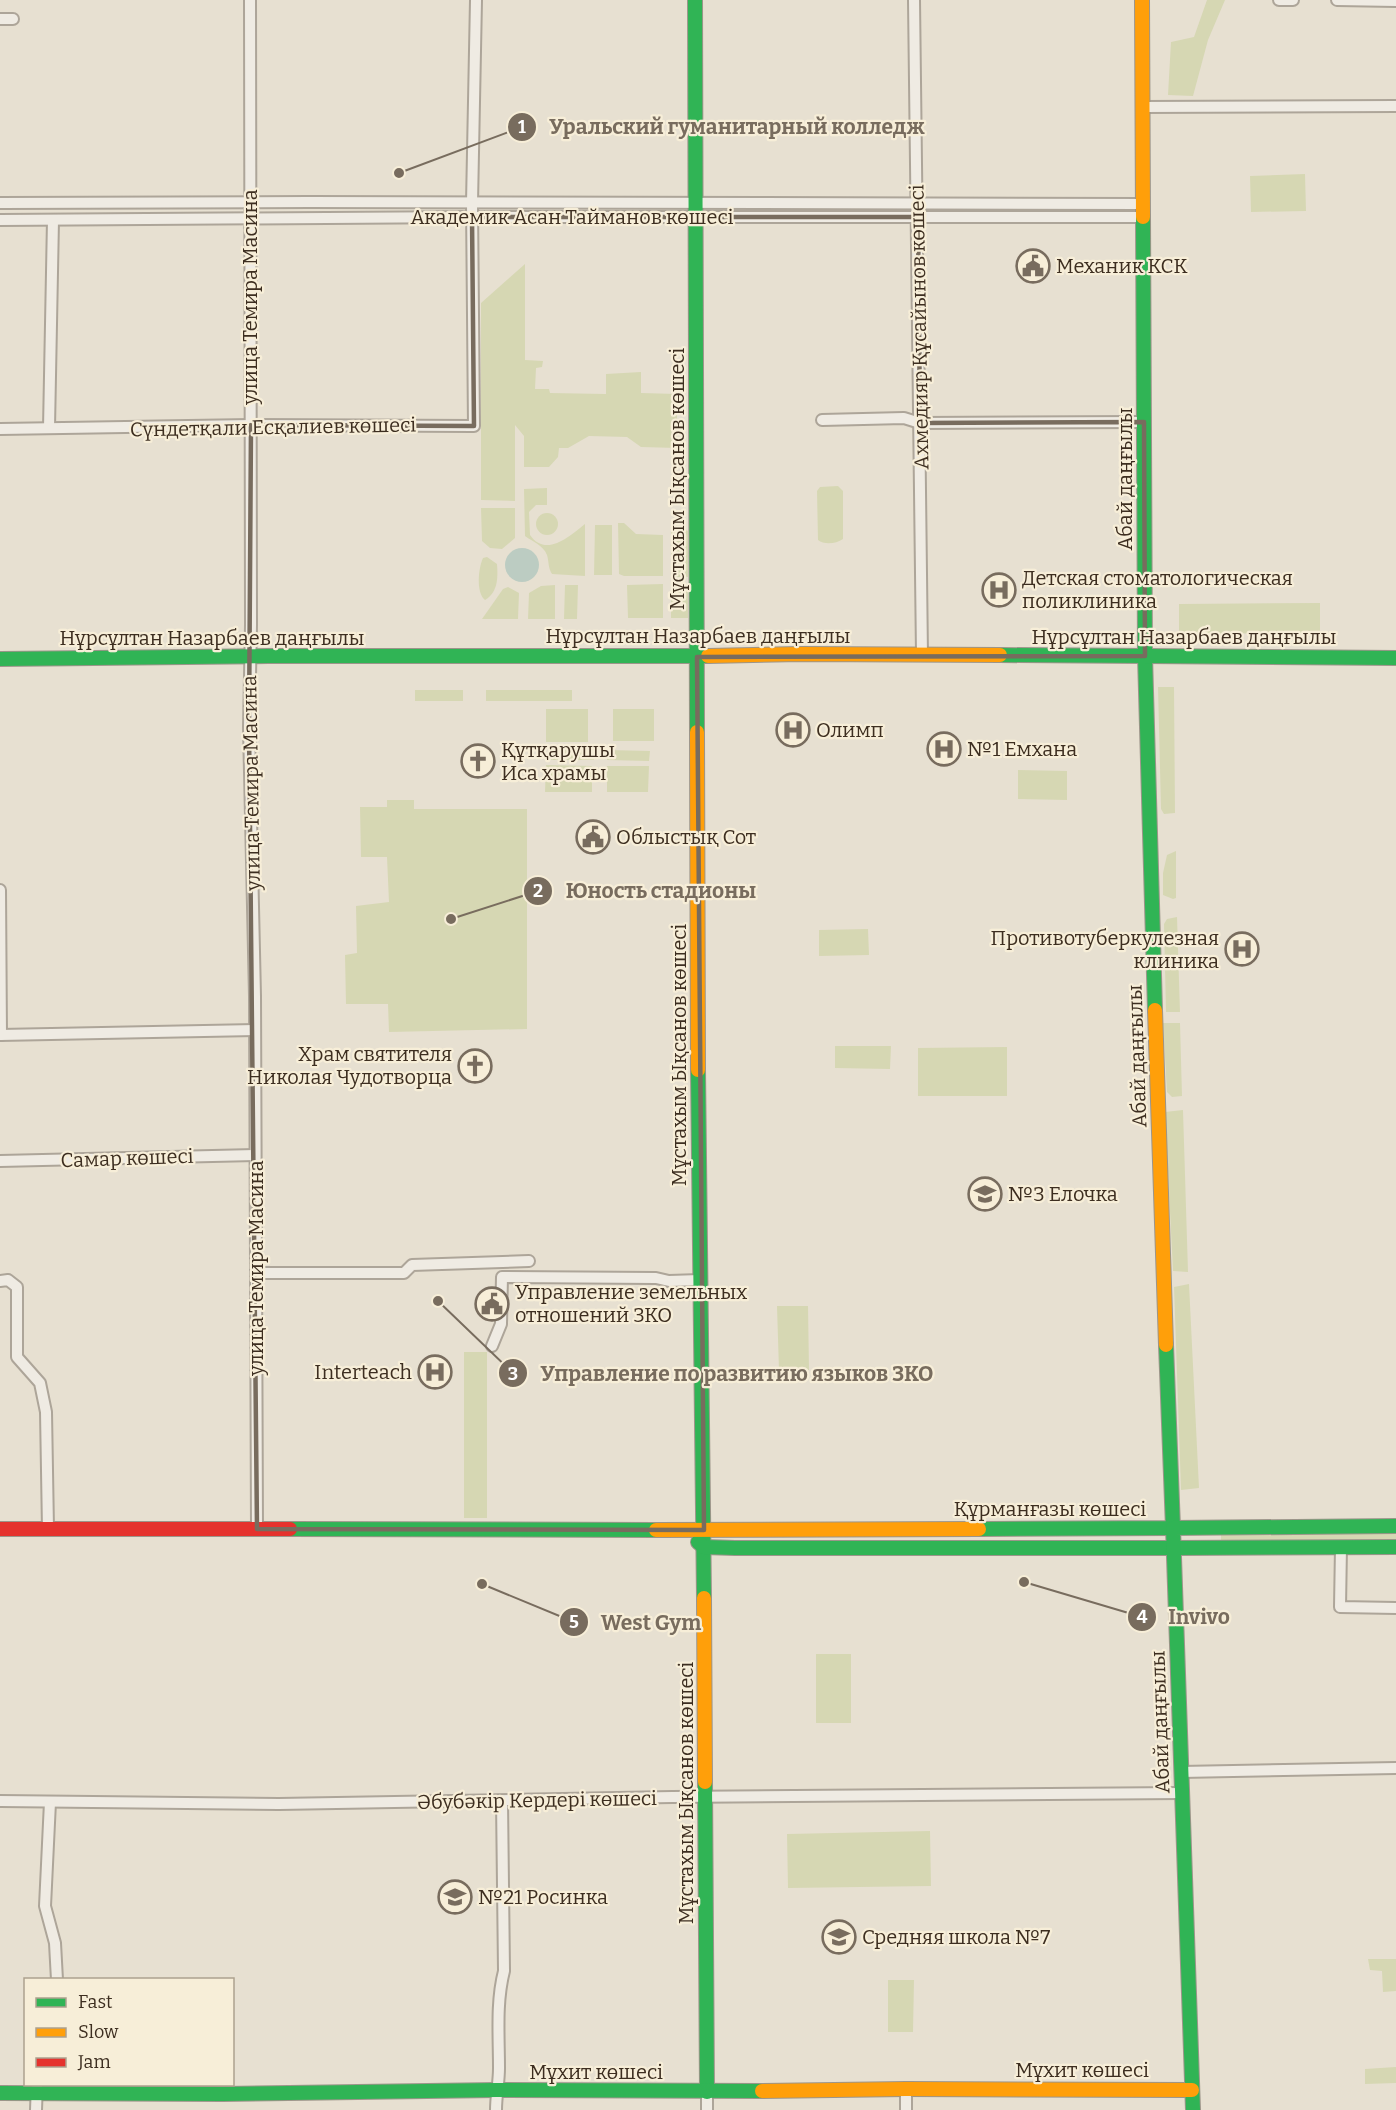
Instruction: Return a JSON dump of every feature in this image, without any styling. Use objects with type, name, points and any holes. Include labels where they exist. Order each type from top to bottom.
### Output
[{"type":"street","name":"улица Темира Масина","points":[[250,0],[249,727],[255,1030],[257,1529]]},
{"type":"street","points":[[472,216],[476,0]]},
{"type":"street","name":"Мұстахым Ықсанов көшесі","points":[[695,0],[700,1280],[705,1547],[707,2110]]},
{"type":"street","name":"Ахмедияр Құсайынов көшесі","points":[[914,0],[922,655]]},
{"type":"street","name":"Абай даңғылы","points":[[1143,0],[1145,656],[1163,1279],[1192,2110]]},
{"type":"street","points":[[1279,0],[1293,0]]},
{"type":"street","points":[[1336,0],[1396,1]]},
{"type":"street","points":[[0,19],[13,19]]},
{"type":"street","points":[[1143,107],[1396,106]]},
{"type":"street","name":"Академик Асан Тайманов көшесі","points":[[0,203],[309,201],[472,203],[918,217],[1143,211]]},
{"type":"street","name":"Академик Асан Тайманов көшесі","points":[[0,220],[472,216],[918,204],[1143,211]]},
{"type":"street","name":"Сүндетқали Есқалиев көшесі","points":[[0,429],[251,425],[474,426],[472,216]]},
{"type":"street","points":[[49,428],[53,220]]},
{"type":"street","points":[[822,420],[904,418],[920,423],[1144,422]]},
{"type":"street","name":"Нұрсұлтан Назарбаев даңғылы","points":[[0,658],[697,657],[801,654],[1396,658]]},
{"type":"street","points":[[0,890],[0,1035],[255,1030]]},
{"type":"street","name":"Самар көшесі","points":[[0,1161],[255,1155]]},
{"type":"street","points":[[256,1273],[404,1274],[412,1265],[529,1261]]},
{"type":"street","points":[[492,1346],[501,1324],[502,1277],[700,1280]]},
{"type":"street","points":[[4,1281],[17,1287],[17,1357],[40,1383],[46,1412],[48,1529]]},
{"type":"street","name":"Құрманғазы көшесі","points":[[0,1529],[684,1531],[1396,1526]]},
{"type":"street","points":[[684,1531],[705,1547],[1396,1547]]},
{"type":"street","points":[[1341,1547],[1340,1607],[1396,1608]]},
{"type":"street","points":[[1181,1772],[1396,1768]]},
{"type":"street","name":"Әбубәкір Кердері көшесі","points":[[0,1801],[290,1804],[1182,1793]]},
{"type":"street","points":[[496,2110],[499,2072],[499,1990],[504,1971],[502,1801]]},
{"type":"street","points":[[50,1802],[45,1906],[55,1943],[57,1978]]},
{"type":"street","points":[[36,2110],[37,2089]]},
{"type":"street","name":"Мұхит көшесі","points":[[0,2093],[37,2089],[229,2094],[496,2090],[1192,2091]]},
{"type":"street","points":[[906,2089],[906,2110]]},
{"type":"highlighted area","points":[[472,217],[918,217],[920,423],[1144,422],[1145,656],[697,657],[704,1530],[257,1529],[249,727],[251,425],[474,426]]},
{"type":"green space","points":[[1207,0],[1225,0],[1208,40],[1193,96],[1168,95],[1171,42],[1194,37]]},
{"type":"green space","points":[[1305,174],[1306,211],[1251,212],[1250,176]]},
{"type":"green space","points":[[525,264],[525,360],[543,361],[542,367],[536,368],[535,389],[549,389],[550,393],[606,394],[606,374],[641,372],[641,393],[677,394],[677,448],[641,447],[627,437],[589,436],[568,448],[559,448],[558,457],[549,467],[524,467],[524,436],[515,425],[515,501],[481,500],[481,303]]},
{"type":"green space","points":[[838,486],[843,491],[843,539],[834,543],[823,543],[818,540],[817,491],[820,487]]},
{"type":"green space","points":[[547,488],[547,505],[536,505],[529,512],[530,535],[536,542],[550,545],[565,539],[585,524],[585,576],[552,574],[545,552],[525,536],[524,489]]},
{"type":"green space","points":[[481,508],[515,508],[515,538],[502,549],[490,548],[482,541]]},
{"type":"green space","points":[[547,513],[555,516],[558,524],[555,532],[547,535],[539,532],[536,524],[539,516]]},
{"type":"green space","points":[[671,519],[688,531],[688,577],[671,577]]},
{"type":"green space","points":[[618,523],[624,523],[636,534],[663,535],[663,576],[619,574]]},
{"type":"green space","points":[[595,525],[612,525],[612,575],[594,575]]},
{"type":"green space","points":[[487,557],[497,564],[497,574],[495,589],[485,600],[480,592],[479,574],[483,558]]},
{"type":"green space","points":[[663,584],[663,618],[628,618],[627,585]]},
{"type":"green space","points":[[555,585],[555,619],[528,619],[529,593],[541,586]]},
{"type":"green space","points":[[565,585],[578,585],[577,619],[564,619]]},
{"type":"green space","points":[[671,585],[688,585],[688,618],[671,618]]},
{"type":"green space","points":[[508,587],[519,593],[518,619],[482,619],[503,589]]},
{"type":"green space","points":[[1320,603],[1320,633],[1179,634],[1179,604]]},
{"type":"green space","points":[[1158,687],[1174,687],[1175,813],[1164,814],[1161,809]]},
{"type":"green space","points":[[415,690],[463,690],[463,701],[415,701]]},
{"type":"green space","points":[[486,690],[572,690],[572,701],[486,701]]},
{"type":"green space","points":[[546,709],[588,709],[588,742],[546,742]]},
{"type":"green space","points":[[613,709],[654,709],[654,741],[613,741]]},
{"type":"green space","points":[[551,750],[594,750],[594,760],[551,760]]},
{"type":"green space","points":[[607,750],[650,751],[649,761],[607,760]]},
{"type":"green space","points":[[546,765],[592,766],[592,792],[545,792]]},
{"type":"green space","points":[[607,766],[649,766],[648,792],[607,792]]},
{"type":"green space","points":[[1018,770],[1067,771],[1067,800],[1018,799]]},
{"type":"green space","points":[[387,800],[414,800],[414,809],[527,809],[527,1029],[389,1032],[388,1004],[346,1004],[345,955],[357,953],[356,906],[389,902],[387,857],[361,857],[360,807],[387,807]]},
{"type":"green space","points":[[1176,851],[1176,898],[1173,899],[1163,895],[1163,873],[1167,855]]},
{"type":"green space","points":[[1177,917],[1180,1012],[1166,1012],[1164,924],[1167,919]]},
{"type":"green space","points":[[868,929],[869,955],[819,956],[819,930]]},
{"type":"green space","points":[[1163,1023],[1180,1023],[1182,1096],[1172,1097],[1167,1092]]},
{"type":"green space","points":[[835,1046],[891,1046],[890,1069],[835,1068]]},
{"type":"green space","points":[[1007,1047],[1007,1096],[918,1096],[918,1048]]},
{"type":"green space","points":[[1183,1110],[1188,1272],[1173,1271],[1165,1112]]},
{"type":"green space","points":[[1189,1284],[1199,1488],[1181,1490],[1174,1287]]},
{"type":"green space","points":[[777,1306],[808,1306],[809,1370],[779,1371]]},
{"type":"green space","points":[[464,1352],[487,1352],[487,1518],[464,1518]]},
{"type":"green space","points":[[1221,1534],[1396,1534],[1396,1541],[1221,1542]]},
{"type":"green space","points":[[816,1654],[851,1654],[851,1723],[816,1723]]},
{"type":"green space","points":[[930,1831],[931,1886],[788,1888],[787,1834]]},
{"type":"green space","points":[[1368,1959],[1396,1959],[1396,1991],[1383,1992],[1382,1971],[1370,1970]]},
{"type":"green space","points":[[888,1980],[914,1980],[913,2032],[888,2032]]},
{"type":"green space","points":[[1396,2067],[1396,2083],[1365,2084],[1365,2069]]},
{"type":"shaded area","points":[[522,548],[534,553],[539,565],[534,577],[522,582],[510,577],[505,565],[510,553]]},
{"type":"traffic: fast","points":[[695,0],[697,732]]},
{"type":"traffic: fast","points":[[1143,217],[1145,656],[1155,1010]]},
{"type":"traffic: fast","points":[[1000,655],[1396,658]]},
{"type":"traffic: fast","points":[[0,659],[268,656],[708,656]]},
{"type":"traffic: fast","points":[[698,1070],[704,1598]]},
{"type":"traffic: fast","points":[[979,1529],[1173,1528],[1166,1345]]},
{"type":"traffic: fast","points":[[1193,2110],[1173,1528],[1396,1526]]},
{"type":"traffic: fast","points":[[290,1529],[656,1530]]},
{"type":"traffic: fast","points":[[698,1542],[704,1547],[735,1548],[1173,1548]]},
{"type":"traffic: fast","points":[[1173,1548],[1396,1547]]},
{"type":"traffic: fast","points":[[705,1782],[707,2092]]},
{"type":"traffic: fast","points":[[0,2093],[762,2091]]},
{"type":"traffic: slow","points":[[1142,0],[1143,217]]},
{"type":"traffic: slow","points":[[708,656],[1000,655]]},
{"type":"traffic: slow","points":[[697,732],[698,1070]]},
{"type":"traffic: slow","points":[[1155,1010],[1166,1345]]},
{"type":"traffic: slow","points":[[656,1530],[979,1529]]},
{"type":"traffic: slow","points":[[704,1598],[705,1782]]},
{"type":"traffic: slow","points":[[762,2091],[1192,2090]]},
{"type":"traffic: jam","points":[[0,1529],[290,1529]]},
{"type":"place","name":"Уральский гуманитарный колледж","points":[[399,173]]},
{"type":"place","name":"Механик КСК","points":[[1033,266]]},
{"type":"place","name":"Детская стоматологическая поликлиника","points":[[999,590]]},
{"type":"place","name":"Олимп","points":[[793,730]]},
{"type":"place","name":"№1 Емхана","points":[[944,749]]},
{"type":"place","name":"Құтқарушы Иса храмы","points":[[478,761]]},
{"type":"place","name":"Облыстық Сот","points":[[593,837]]},
{"type":"place","name":"Юность стадионы","points":[[451,919]]},
{"type":"place","name":"Противотуберкулезная клиника","points":[[1242,949]]},
{"type":"place","name":"Храм святителя Николая Чудотворца","points":[[475,1066]]},
{"type":"place","name":"№3 Елочка","points":[[985,1194]]},
{"type":"place","name":"Управление по развитию языков ЗКО","points":[[438,1301]]},
{"type":"place","name":"Управление земельных отношений ЗКО","points":[[492,1304]]},
{"type":"place","name":"Interteach","points":[[435,1372]]},
{"type":"place","name":"Invivo","points":[[1024,1582]]},
{"type":"place","name":"West Gym","points":[[482,1584]]},
{"type":"place","name":"№21 Росинка","points":[[455,1897]]},
{"type":"place","name":"Средняя школа №7","points":[[839,1937]]}]
